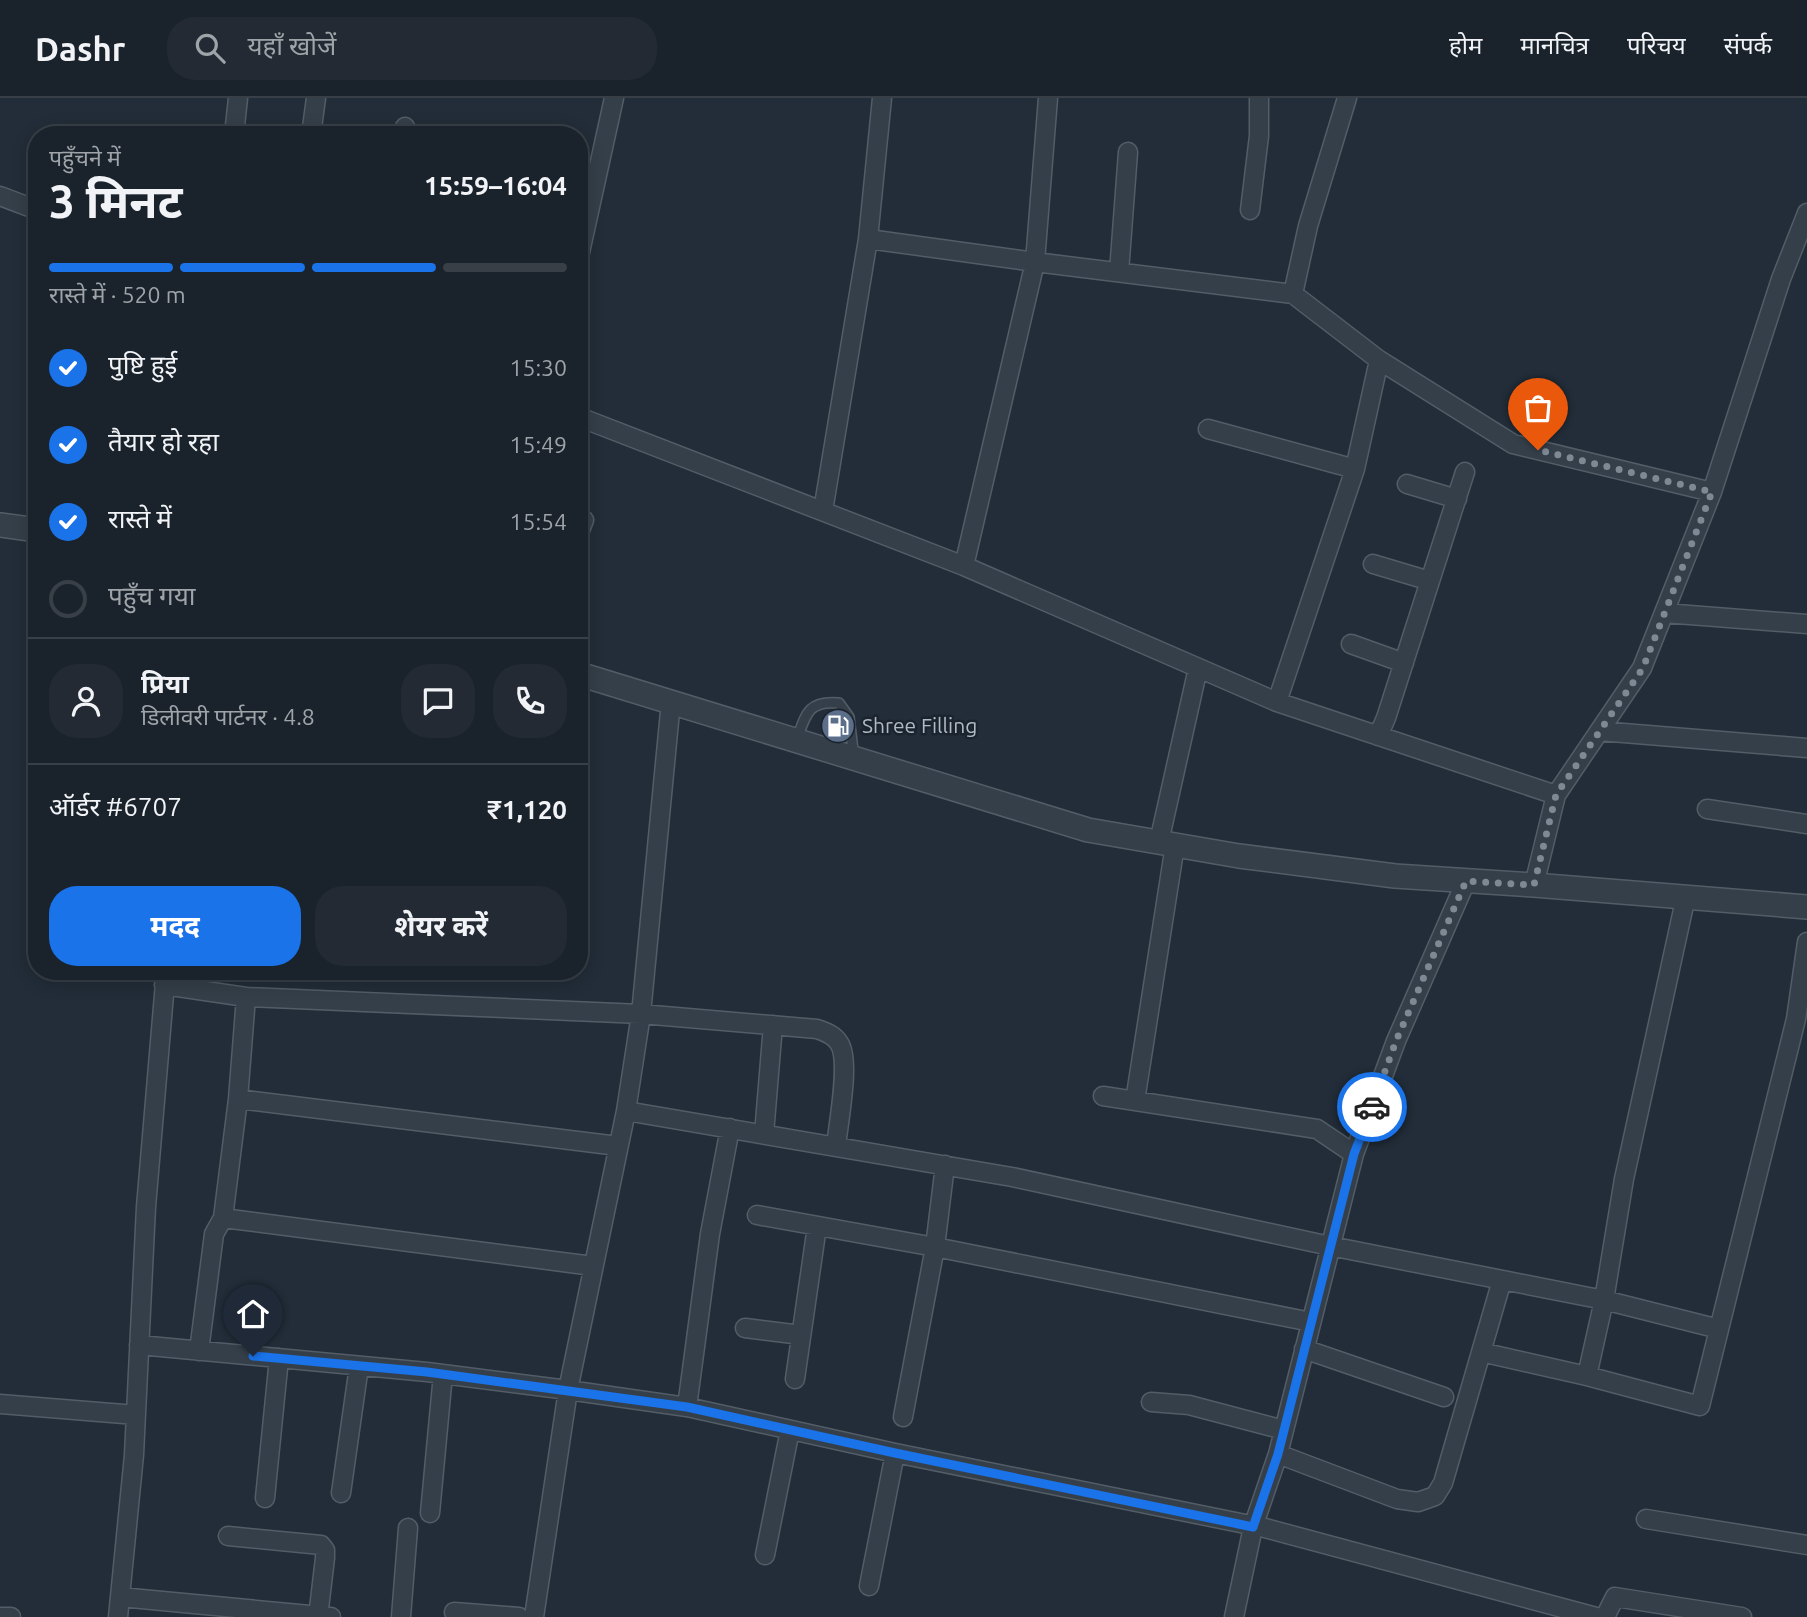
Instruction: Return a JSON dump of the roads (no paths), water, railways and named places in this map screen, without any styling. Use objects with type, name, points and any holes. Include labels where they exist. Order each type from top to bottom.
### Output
[{"type":"street","points":[[235,126],[238,98]]},
{"type":"street","points":[[312,126],[316,98]]},
{"type":"street","points":[[588,216],[614,98]]},
{"type":"street","points":[[823,512],[868,239],[882,98]]},
{"type":"street","points":[[964,566],[1035,262],[1048,98]]},
{"type":"street","points":[[1250,210],[1259,136],[1259,98]]},
{"type":"street","points":[[1293,294],[1308,226],[1347,98]]},
{"type":"street","points":[[1119,272],[1128,152]]},
{"type":"street","points":[[0,196],[28,206]]},
{"type":"street","points":[[1534,885],[1556,795],[1643,668],[1712,492],[1782,279],[1807,214]]},
{"type":"street","points":[[868,239],[1293,294],[1379,360],[1513,444],[1712,492]]},
{"type":"street","points":[[1277,702],[1355,469],[1379,360]]},
{"type":"street","points":[[588,421],[964,566],[1277,702],[1556,795]]},
{"type":"street","points":[[1208,429],[1355,469]]},
{"type":"street","points":[[1378,736],[1465,472]]},
{"type":"street","points":[[1407,484],[1457,499]]},
{"type":"street","points":[[0,525],[28,529]]},
{"type":"street","points":[[1373,564],[1430,581]]},
{"type":"street","points":[[1664,613],[1807,624]]},
{"type":"street","points":[[1351,644],[1404,663]]},
{"type":"street","points":[[1135,1101],[1167,844],[1198,668]]},
{"type":"street","points":[[588,677],[1088,830],[1167,844],[1395,876],[1807,907]]},
{"type":"street","points":[[534,1617],[568,1390],[626,1111],[641,1014],[671,701]]},
{"type":"street","points":[[1599,731],[1807,748]]},
{"type":"street","points":[[1707,809],[1807,824]]},
{"type":"street","points":[[1234,1617],[1253,1527],[1278,1454],[1354,1154],[1396,1041],[1466,881]]},
{"type":"street","points":[[1587,1376],[1605,1300],[1624,1179],[1686,896]]},
{"type":"street","points":[[1481,1352],[1700,1406],[1796,1019],[1807,942]]},
{"type":"street","points":[[118,1617],[136,1415],[146,1207],[165,980]]},
{"type":"street","points":[[174,980],[246,997],[641,1014],[817,1029],[831,1034],[840,1044],[845,1060],[836,1147]]},
{"type":"street","points":[[199,1351],[215,1234],[223,1218],[238,1099],[246,997]]},
{"type":"street","points":[[764,1134],[773,1025]]},
{"type":"street","points":[[1102,1096],[1317,1129],[1354,1154]]},
{"type":"street","points":[[238,1099],[618,1146]]},
{"type":"street","points":[[626,1111],[1012,1177],[1331,1246],[1605,1300],[1719,1329]]},
{"type":"street","points":[[687,1407],[710,1234],[730,1129]]},
{"type":"street","points":[[903,1417],[935,1247],[945,1165]]},
{"type":"street","points":[[757,1215],[935,1247],[1311,1322]]},
{"type":"street","points":[[223,1218],[593,1266]]},
{"type":"street","points":[[795,1379],[817,1226]]},
{"type":"street","points":[[1278,1454],[1397,1499],[1418,1502],[1435,1496],[1443,1483],[1502,1280]]},
{"type":"street","points":[[745,1328],[801,1335]]},
{"type":"street","points":[[139,1346],[443,1374],[687,1407],[1253,1527],[1596,1617]]},
{"type":"street","points":[[1304,1349],[1444,1397]]},
{"type":"street","points":[[265,1498],[279,1358]]},
{"type":"street","points":[[341,1493],[359,1366]]},
{"type":"street","points":[[430,1513],[443,1374]]},
{"type":"street","points":[[1151,1402],[1189,1405],[1284,1430]]},
{"type":"street","points":[[0,1404],[136,1415]]},
{"type":"street","points":[[765,1555],[790,1430]]},
{"type":"street","points":[[869,1586],[895,1453]]},
{"type":"street","points":[[1646,1519],[1807,1545]]},
{"type":"street","points":[[401,1617],[408,1528]]},
{"type":"street","points":[[120,1597],[322,1616],[326,1558],[321,1545],[228,1536]]},
{"type":"street","points":[[1605,1617],[1615,1597],[1742,1617]]},
{"type":"street","points":[[454,1612],[519,1617]]},
{"type":"street","points":[[0,1616],[11,1617]]},
{"type":"lane","points":[[796,740],[808,710],[823,701],[839,703],[849,717],[854,758]]},
{"type":"place","name":"Shree Filling","points":[[838,726]]}]
